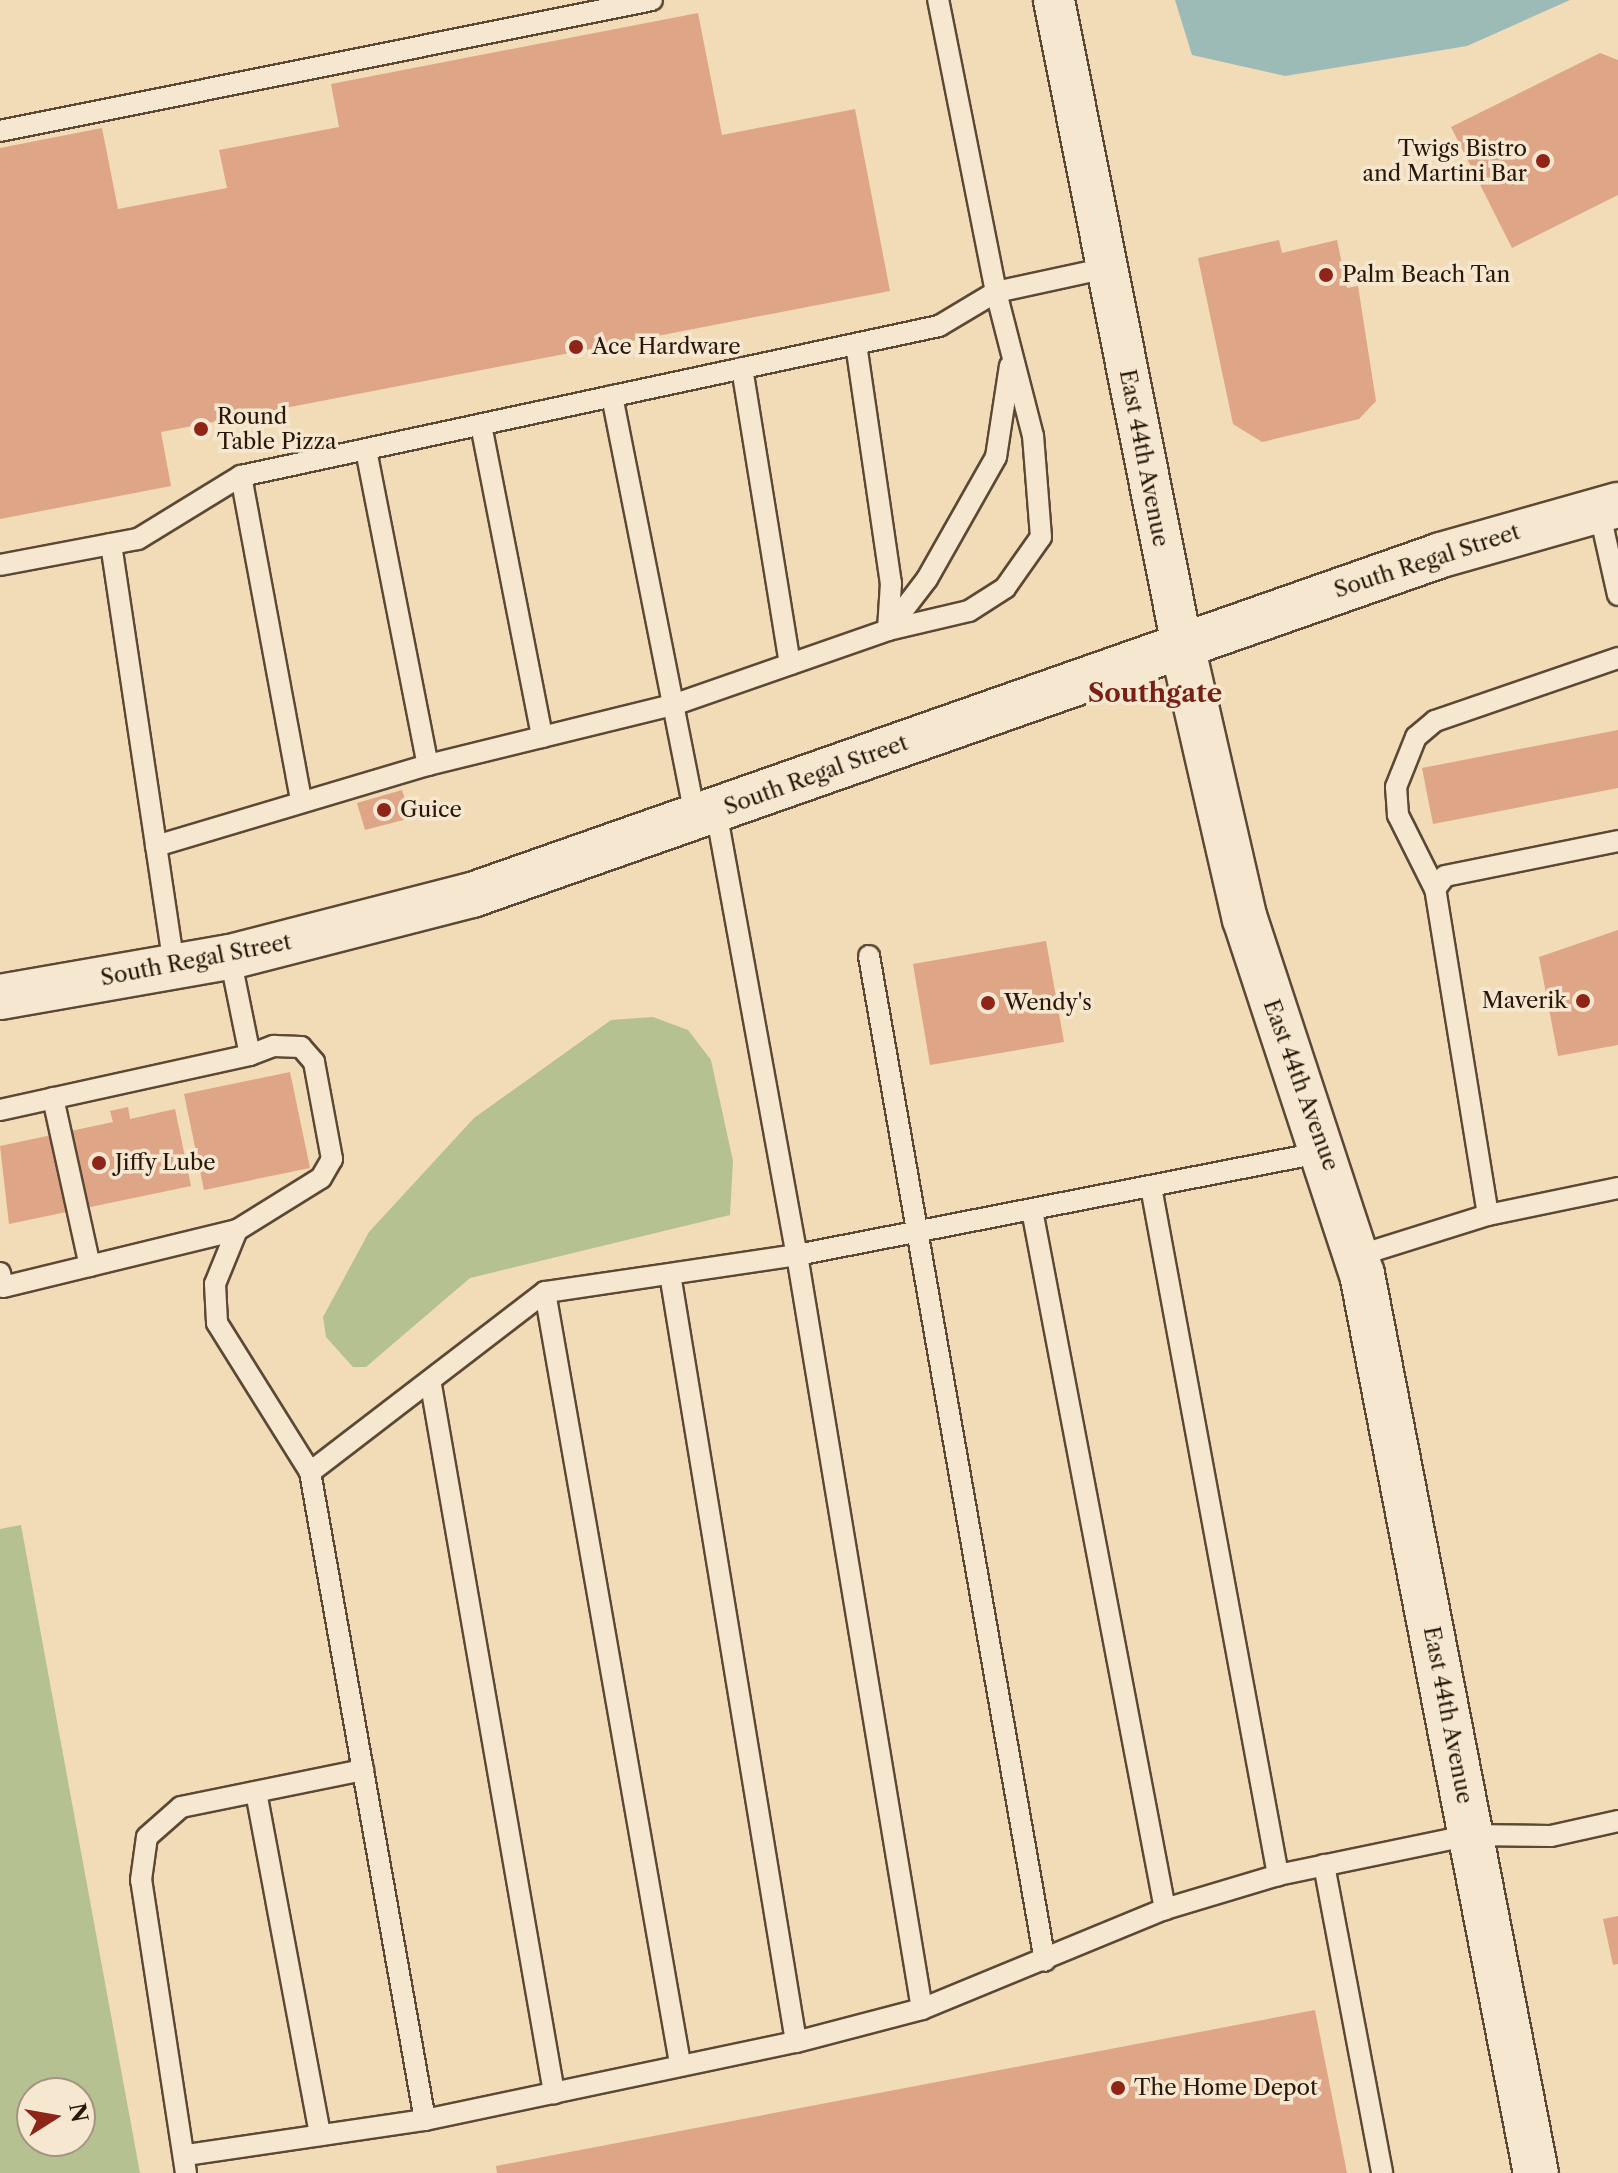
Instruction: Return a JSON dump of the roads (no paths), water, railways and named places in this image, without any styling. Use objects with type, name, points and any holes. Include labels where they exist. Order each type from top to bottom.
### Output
[{"type":"main road","name":"South Regal Street","points":[[0,997],[230,957],[472,895],[1441,555],[1608,508]]},
{"type":"main road","name":"East 44th Avenue","points":[[1182,645],[1237,891],[1326,1152],[1357,1256],[1536,2173]]},
{"type":"street","name":"East 44th Avenue","points":[[1054,0],[1182,645]]},
{"type":"lane","points":[[0,131],[652,0]]},
{"type":"lane","points":[[156,846],[428,765],[673,705],[888,630],[969,611],[1005,588],[1041,537],[1033,436],[996,292],[938,0]]},
{"type":"lane","points":[[0,565],[138,539],[241,476],[939,326],[996,292],[1107,268]]},
{"type":"lane","points":[[856,344],[891,583],[888,630]]},
{"type":"lane","points":[[888,630],[927,579],[996,457],[1012,352]]},
{"type":"lane","points":[[742,368],[790,664]]},
{"type":"lane","points":[[612,396],[673,705],[706,815],[797,1255],[922,2009]]},
{"type":"lane","points":[[481,425],[542,737]]},
{"type":"lane","points":[[366,450],[428,765]]},
{"type":"lane","points":[[241,476],[301,801]]},
{"type":"lane","points":[[1608,508],[1618,595]]},
{"type":"lane","points":[[111,544],[174,967]]},
{"type":"lane","points":[[1488,1215],[1435,889],[1398,815],[1396,787],[1416,737],[1435,721],[1618,658]]},
{"type":"lane","points":[[1435,889],[1445,876],[1618,841]]},
{"type":"lane","points":[[869,956],[1045,1961]]},
{"type":"lane","points":[[230,957],[250,1055]]},
{"type":"lane","points":[[0,1110],[250,1055],[274,1046],[301,1047],[314,1062],[332,1159],[321,1178],[237,1230],[3,1287],[0,1273]]},
{"type":"lane","points":[[53,1098],[90,1266]]},
{"type":"lane","points":[[310,1472],[431,1385],[545,1292],[916,1234],[1326,1152]]},
{"type":"lane","points":[[1151,1187],[1278,1875]]},
{"type":"lane","points":[[1357,1256],[1488,1215],[1618,1188]]},
{"type":"lane","points":[[1032,1210],[1165,1909]]},
{"type":"lane","points":[[237,1230],[215,1284],[217,1323],[310,1472],[425,2120]]},
{"type":"lane","points":[[670,1274],[796,2042]]},
{"type":"lane","points":[[545,1292],[680,2063]]},
{"type":"lane","points":[[431,1385],[554,2093]]},
{"type":"lane","points":[[363,1770],[181,1807],[147,1837],[141,1880],[186,2164],[320,2135],[425,2120],[554,2093],[680,2063],[796,2042],[922,2009],[1045,1961],[1165,1909],[1278,1875],[1471,1835],[1551,1836],[1618,1821]]},
{"type":"lane","points":[[256,1792],[320,2135]]},
{"type":"lane","points":[[1324,1865],[1382,2173]]},
{"type":"water","points":[[1175,0],[1570,0],[1467,46],[1285,76],[1192,55]]},
{"type":"place","name":"Twigs Bistro and Martini Bar","points":[[1543,161]]},
{"type":"place","name":"Palm Beach Tan","points":[[1326,275]]},
{"type":"place","name":"Ace Hardware","points":[[576,347]]},
{"type":"place","name":"Round Table Pizza","points":[[201,429]]},
{"type":"place","name":"Guice","points":[[384,810]]},
{"type":"place","name":"Maverik","points":[[1583,1001]]},
{"type":"place","name":"Wendy's","points":[[988,1003]]},
{"type":"place","name":"Jiffy Lube","points":[[99,1163]]},
{"type":"place","name":"The Home Depot","points":[[1118,2088]]},
{"type":"district","name":"Southgate","points":[[1155,694]]}]
